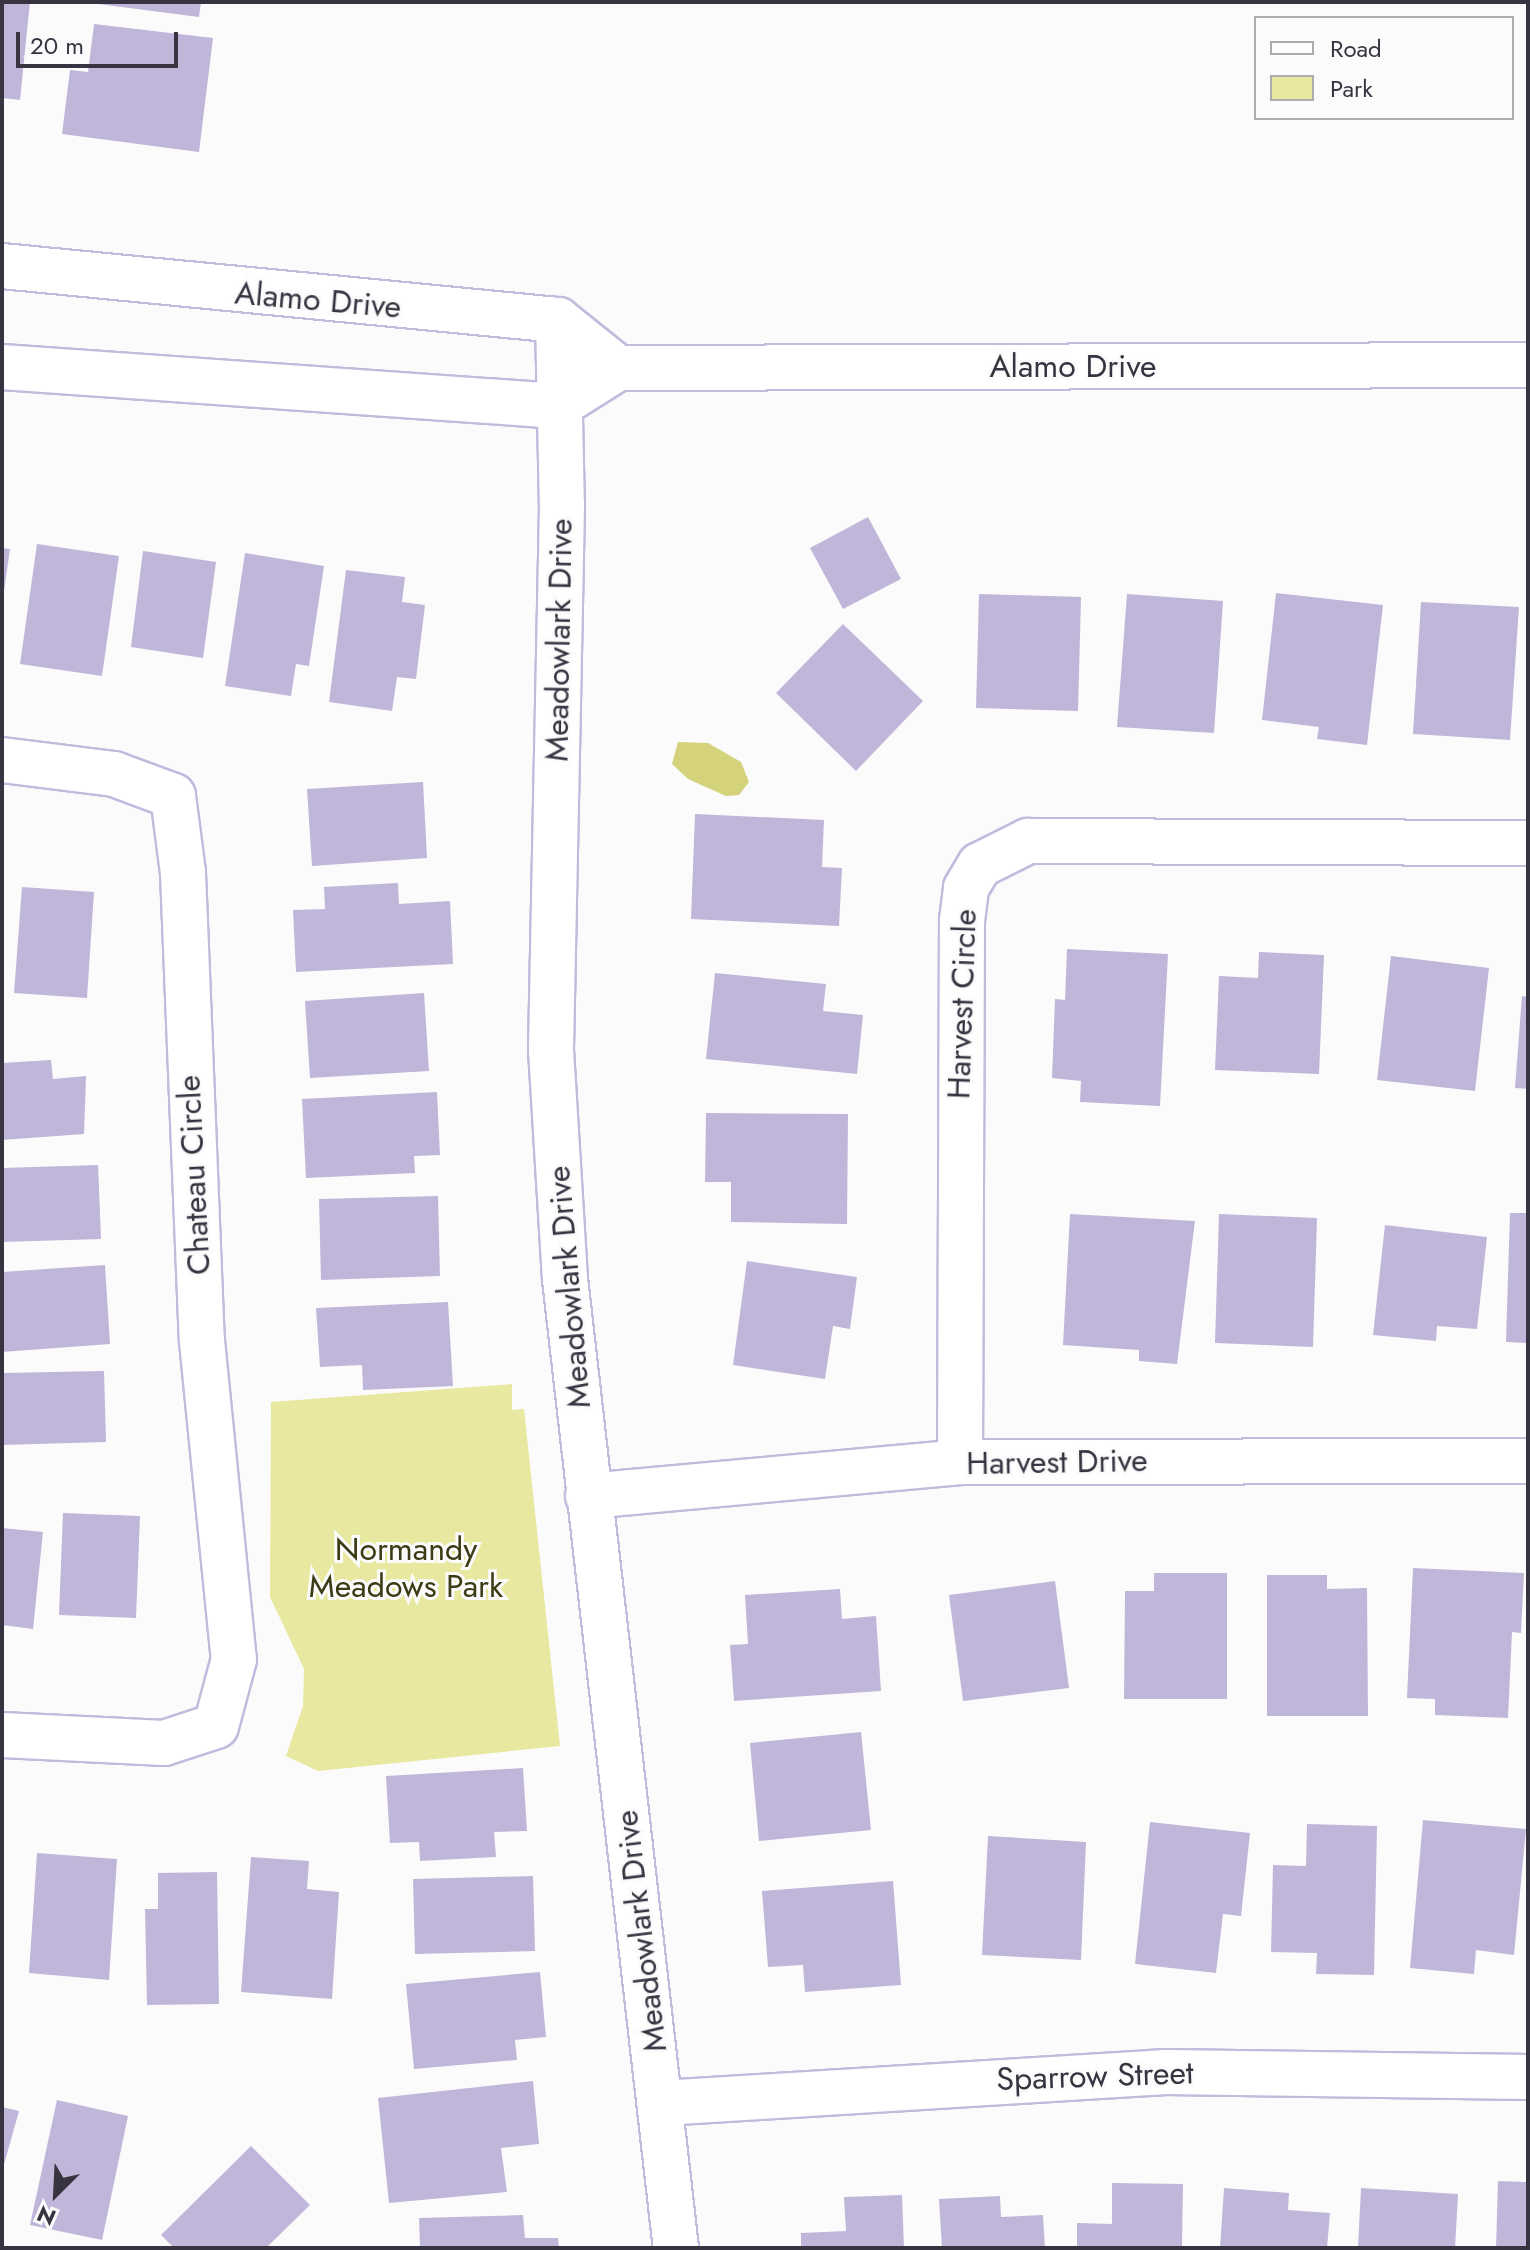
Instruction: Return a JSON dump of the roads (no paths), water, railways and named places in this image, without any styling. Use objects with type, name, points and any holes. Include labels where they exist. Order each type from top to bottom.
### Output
[{"type":"street","name":"Alamo Drive","points":[[2,266],[558,320]]},
{"type":"street","points":[[2,367],[558,406],[618,368],[558,320]]},
{"type":"street","name":"Meadowlark Drive","points":[[558,320],[551,1050],[588,1496],[662,2103],[676,2248]]},
{"type":"street","name":"Alamo Drive","points":[[618,368],[1528,365]]},
{"type":"street","name":"Chateau Circle","points":[[2,760],[114,774],[173,796],[183,873],[202,1341],[234,1659],[216,1726],[164,1743],[2,1735]]},
{"type":"street","name":"Harvest Circle","points":[[960,1462],[962,921],[966,888],[980,865],[1028,841],[1528,843]]},
{"type":"street","name":"Harvest Drive","points":[[588,1496],[960,1462],[1528,1461]]},
{"type":"street","name":"Sparrow Street","points":[[662,2103],[1166,2072],[1528,2077]]},
{"type":"park label","name":"Normandy Meadows Park","points":[[406,1568]]}]
